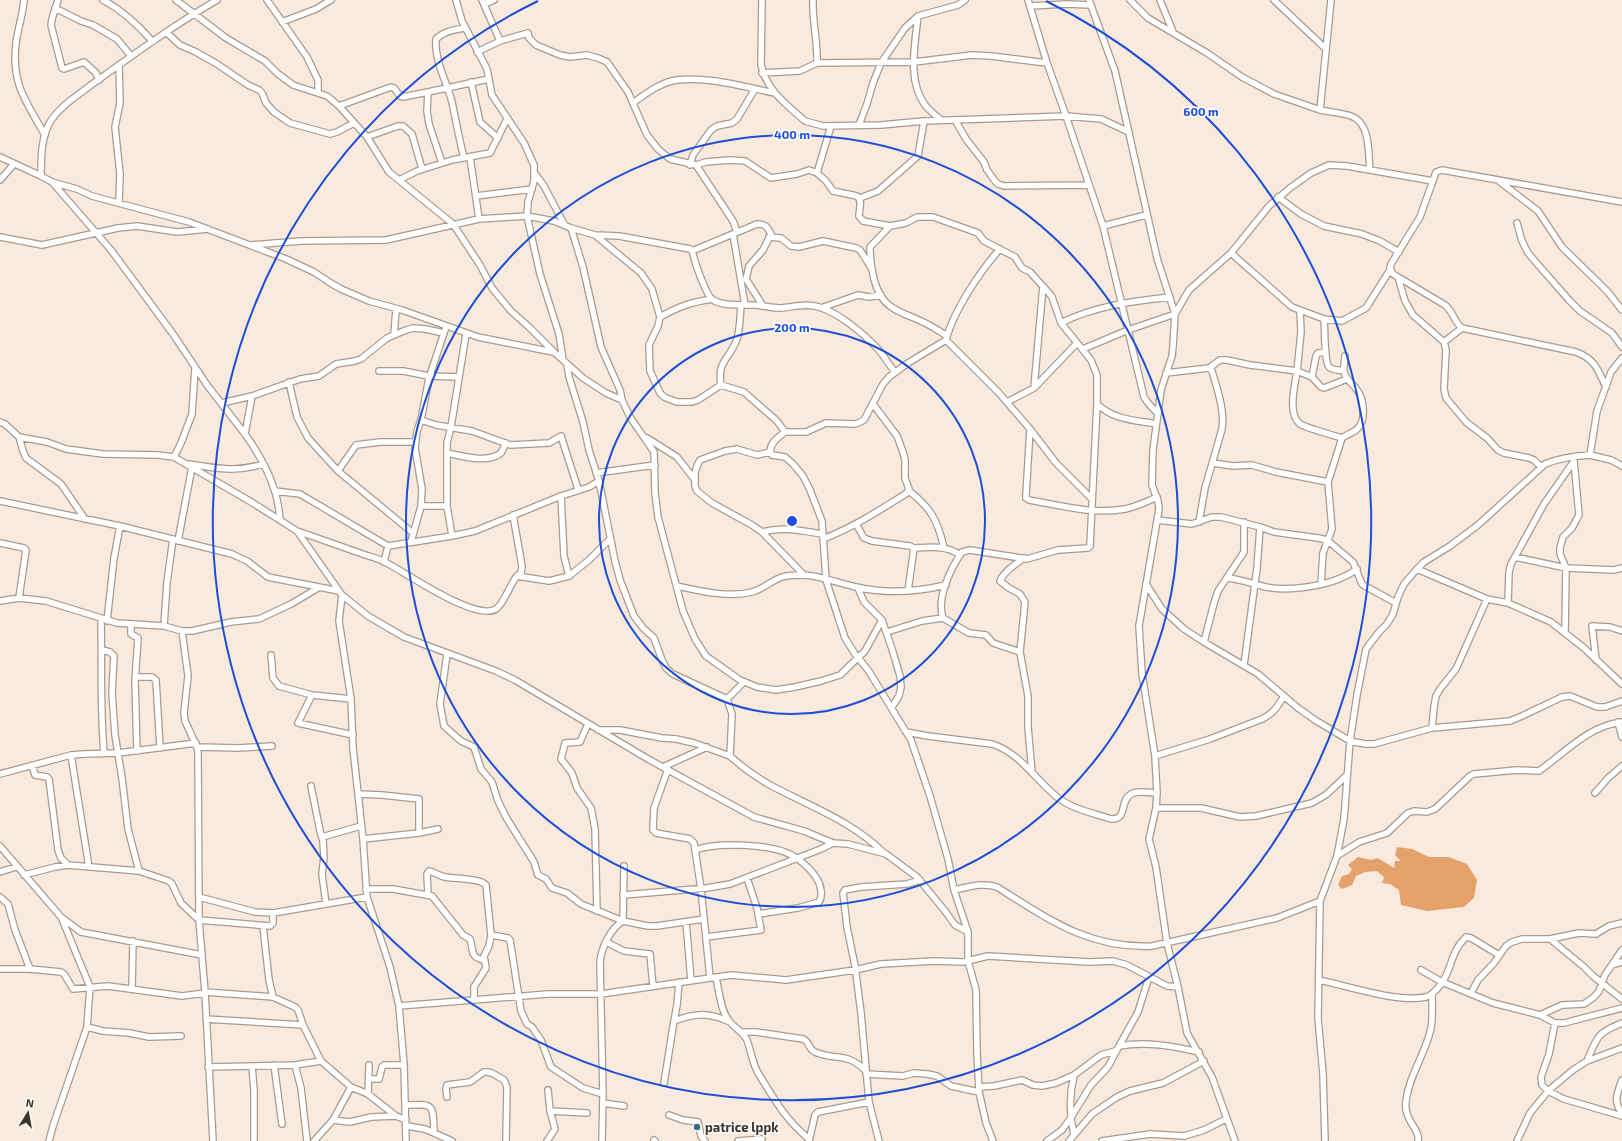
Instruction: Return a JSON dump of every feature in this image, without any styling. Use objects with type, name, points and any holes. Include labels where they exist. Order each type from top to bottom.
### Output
[{"type":"street","points":[[24,0],[16,44],[16,71],[19,89],[45,135]]},
{"type":"street","points":[[58,0],[54,8],[51,25],[62,68],[64,69],[84,62],[96,73],[99,80]]},
{"type":"street","points":[[103,0],[114,6],[140,28],[152,41]]},
{"type":"street","points":[[176,0],[226,38],[265,61],[276,73],[292,85],[318,92],[339,106],[367,138],[389,172],[453,224],[480,265],[492,288],[511,311],[565,362],[606,393],[622,400]]},
{"type":"street","points":[[41,176],[41,157],[45,135],[51,120],[62,108],[74,97],[152,41],[193,14],[218,0]]},
{"type":"street","points":[[267,0],[307,57],[318,80],[318,92]]},
{"type":"street","points":[[282,22],[316,9],[331,0]]},
{"type":"street","points":[[456,0],[465,28],[487,69],[492,95],[524,143],[534,165],[535,174],[528,202],[527,216],[540,274],[559,334],[569,377],[599,481],[610,539],[620,580],[634,616],[643,628],[654,638],[666,668],[673,674],[727,699],[732,714],[730,756]]},
{"type":"street","points":[[494,0],[483,2],[500,41]]},
{"type":"street","points":[[762,0],[762,73],[775,93],[805,121],[823,126],[831,126],[896,124],[941,120],[1066,116],[1101,119],[1129,132]]},
{"type":"street","points":[[813,0],[817,63]]},
{"type":"street","points":[[859,125],[881,63],[905,28],[918,16],[958,5],[965,0]]},
{"type":"street","points":[[1028,0],[1047,64],[1103,226],[1144,397],[1148,404],[1158,414]]},
{"type":"street","points":[[1130,0],[1148,18],[1173,32],[1242,77],[1268,91],[1320,110],[1352,116],[1363,124],[1370,170]]},
{"type":"street","points":[[1160,0],[1173,32]]},
{"type":"street","points":[[1274,0],[1326,49]]},
{"type":"street","points":[[1320,110],[1331,0]]},
{"type":"street","points":[[1030,6],[1090,3],[1115,71],[1146,215],[1157,258],[1175,314],[1173,346],[1161,390],[1156,424],[1151,480],[1159,505],[1139,621],[1142,673],[1156,756],[1156,808],[1149,834],[1149,843],[1156,867],[1167,942],[1178,987],[1184,1027],[1212,1078],[1235,1141]]},
{"type":"street","points":[[54,8],[93,25],[117,39],[131,56]]},
{"type":"street","points":[[918,16],[914,62],[918,91],[924,104],[941,120]]},
{"type":"street","points":[[465,28],[444,32],[436,39],[435,45],[452,102],[457,132],[467,157],[476,196],[479,219]]},
{"type":"street","points":[[166,32],[180,45],[218,64],[248,85],[260,90],[266,103],[274,112],[290,123],[330,134],[354,123]]},
{"type":"street","points":[[477,52],[500,41],[528,33],[536,45],[560,55],[570,57],[586,55],[598,58],[607,62],[628,92],[647,135],[658,149],[670,159],[693,165],[706,162],[730,160],[745,161],[771,178],[797,174],[809,170],[817,173],[826,181],[833,191],[860,198],[878,190],[918,156],[924,121]]},
{"type":"street","points":[[762,73],[800,71],[817,63],[914,62],[972,55],[991,56],[1047,64]]},
{"type":"street","points":[[119,65],[120,102],[115,127],[120,174],[119,202]]},
{"type":"street","points":[[339,106],[392,87],[400,96],[403,97],[489,79]]},
{"type":"street","points":[[633,103],[651,90],[676,80],[711,80],[775,93]]},
{"type":"street","points":[[471,82],[480,122],[498,138]]},
{"type":"street","points":[[721,385],[720,374],[722,364],[737,339],[743,305],[735,233],[733,221],[693,165],[693,154],[711,130],[717,126],[732,123],[737,119],[755,89]]},
{"type":"street","points":[[428,92],[427,111],[429,124],[442,162]]},
{"type":"street","points":[[399,180],[422,169],[442,162],[490,153],[507,119]]},
{"type":"street","points":[[955,120],[966,139],[984,162],[987,170],[998,184],[1004,186],[1089,185]]},
{"type":"street","points":[[367,138],[398,126],[403,126],[412,134],[422,169]]},
{"type":"street","points":[[817,173],[831,126]]},
{"type":"street","points":[[0,158],[52,182],[77,189],[92,196],[119,202],[209,229],[286,259],[369,301],[447,326],[466,334],[498,342],[554,352]]},
{"type":"street","points":[[0,180],[14,164]]},
{"type":"street","points":[[1082,350],[1128,330],[1175,314],[1189,290],[1231,253],[1278,197],[1311,173],[1329,166],[1347,166],[1433,181]]},
{"type":"street","points":[[1231,253],[1292,307],[1324,319],[1342,321],[1366,308],[1390,270],[1391,264],[1420,217],[1436,172],[1442,170],[1622,202]]},
{"type":"street","points":[[535,174],[544,186],[564,224]]},
{"type":"street","points":[[1498,180],[1538,211],[1562,247],[1607,291],[1622,310]]},
{"type":"street","points":[[52,182],[98,234],[173,334],[195,368],[256,449],[275,491],[280,520]]},
{"type":"street","points":[[476,196],[532,189]]},
{"type":"street","points":[[1278,197],[1301,214],[1324,226],[1362,234],[1380,241],[1399,252]]},
{"type":"street","points":[[860,198],[861,204],[859,216],[863,221],[890,226],[906,223],[917,217],[933,217],[978,233],[984,241],[1015,257],[1022,268],[1030,272],[1052,297],[1061,324],[1091,360],[1097,375],[1091,542],[1088,548],[1058,550],[1032,558],[970,550],[962,552],[949,573],[941,607],[943,618]]},
{"type":"street","points":[[1103,226],[1146,215]]},
{"type":"street","points":[[249,245],[302,241],[386,240],[479,219],[527,216],[554,221],[595,235],[614,235],[690,249],[712,300]]},
{"type":"street","points":[[1517,223],[1522,241],[1532,258],[1568,300],[1580,311],[1612,333],[1622,347]]},
{"type":"street","points":[[692,251],[757,224],[763,224],[768,227],[771,234],[763,250],[749,266],[746,279],[763,306]]},
{"type":"street","points":[[0,237],[42,245],[98,234],[118,228],[137,226],[177,232],[209,229]]},
{"type":"street","points":[[890,226],[870,247],[872,270],[877,290],[890,306],[926,323],[947,338],[1007,402],[1056,463],[1092,498]]},
{"type":"street","points":[[571,228],[583,267],[601,347],[620,390],[622,400],[633,421],[654,452],[658,517],[688,626],[706,656],[722,669],[744,682],[757,687],[776,690],[795,687],[840,675],[859,659],[870,644],[882,620]]},
{"type":"street","points":[[595,235],[641,274],[652,289],[660,317],[658,326],[649,345],[650,371],[660,393],[664,397],[677,402],[692,402],[698,400],[721,385]]},
{"type":"street","points":[[769,236],[781,238],[791,246],[799,247],[823,241],[856,248],[860,250],[872,270]]},
{"type":"street","points":[[770,452],[770,447],[773,442],[785,432],[806,432],[826,423],[856,424],[864,420],[884,384],[895,372],[947,338],[952,322],[961,305],[988,262],[1000,249]]},
{"type":"street","points":[[1390,270],[1393,274],[1445,304],[1449,308],[1457,325],[1462,328],[1576,352],[1586,356],[1595,365],[1606,387]]},
{"type":"street","points":[[1398,277],[1412,315],[1444,342],[1446,350],[1444,389],[1446,398],[1466,422],[1487,438],[1498,450],[1504,453],[1529,458],[1534,460],[1541,467]]},
{"type":"street","points":[[1034,388],[1043,286]]},
{"type":"street","points":[[820,308],[858,295],[869,297],[881,295]]},
{"type":"street","points":[[1061,324],[1083,314],[1121,304],[1170,297]]},
{"type":"street","points":[[660,317],[694,301],[712,300],[730,304],[779,308],[802,305],[820,308],[845,321],[861,334],[877,348],[895,372]]},
{"type":"street","points":[[394,335],[396,309]]},
{"type":"street","points":[[1300,310],[1301,332],[1292,404],[1296,419],[1301,424],[1342,438],[1355,432],[1363,419],[1364,412],[1359,391],[1347,379],[1344,371],[1345,356]]},
{"type":"street","points":[[1324,319],[1328,366],[1344,371]]},
{"type":"street","points":[[410,542],[421,506],[422,489],[416,459],[415,442],[421,420],[429,376],[447,326]]},
{"type":"street","points":[[222,403],[252,396],[289,382],[319,376],[336,364],[355,362],[394,335],[413,328],[444,333]]},
{"type":"street","points":[[1444,342],[1462,328]]},
{"type":"street","points":[[452,536],[447,506],[447,443],[466,334]]},
{"type":"street","points":[[1007,402],[1034,388],[1077,343]]},
{"type":"street","points":[[1312,377],[1316,356],[1318,353],[1326,352]]},
{"type":"street","points":[[1590,455],[1595,418],[1611,372],[1622,358]]},
{"type":"street","points":[[1166,373],[1209,368],[1220,360],[1227,360],[1297,371],[1312,377],[1321,387],[1324,388],[1347,379]]},
{"type":"street","points":[[174,457],[184,437],[192,414],[195,368]]},
{"type":"street","points":[[1199,522],[1205,488],[1224,421],[1212,371],[1209,368]]},
{"type":"street","points":[[379,371],[403,371],[429,376],[459,377]]},
{"type":"street","points":[[289,382],[297,417],[308,438],[338,471],[375,500],[413,533]]},
{"type":"street","points":[[721,385],[744,392],[777,421],[785,432]]},
{"type":"street","points":[[245,434],[252,396]]},
{"type":"street","points":[[873,404],[897,436],[905,460],[904,473],[909,491],[920,500],[933,516],[939,526],[944,548]]},
{"type":"street","points":[[1097,404],[1104,411],[1118,418],[1156,424]]},
{"type":"street","points":[[421,420],[436,425],[484,435],[506,443],[519,445],[549,443],[561,436],[578,489]]},
{"type":"street","points":[[0,422],[5,424],[18,437],[26,458],[61,484],[85,519]]},
{"type":"street","points":[[1030,429],[1026,498],[1028,500],[1092,510],[1125,509],[1143,504],[1157,497]]},
{"type":"street","points":[[18,437],[103,454],[158,455],[174,457],[254,503],[297,531],[384,562],[448,599],[483,611],[497,609],[508,593],[512,582],[521,573],[522,566],[513,515]]},
{"type":"street","points":[[645,437],[677,457],[695,480]]},
{"type":"street","points":[[1320,584],[1323,553],[1332,529],[1328,482],[1342,438]]},
{"type":"street","points":[[338,471],[356,445],[380,442],[415,442]]},
{"type":"street","points":[[447,453],[478,458],[490,458],[501,453],[506,443]]},
{"type":"street","points":[[770,452],[757,455],[748,454],[743,450],[725,451],[700,460],[697,466],[695,486],[697,491],[712,503],[762,532],[804,575]]},
{"type":"street","points":[[770,452],[772,455],[785,457],[803,476],[822,521],[826,580],[845,638],[892,707],[911,740],[930,796],[948,859],[954,890],[968,932],[968,961],[976,990],[976,1052],[979,1090],[986,1123],[993,1141]]},
{"type":"street","points":[[1325,1141],[1323,1074],[1318,1018],[1320,901],[1337,856],[1344,819],[1350,741],[1366,649],[1387,624],[1393,614],[1404,584],[1417,569],[1424,562],[1450,546],[1478,525],[1541,467],[1551,461],[1590,455],[1611,460],[1622,466]]},
{"type":"street","points":[[1508,603],[1509,572],[1511,564],[1544,504],[1576,458]]},
{"type":"street","points":[[1565,632],[1566,568],[1560,554],[1560,544],[1563,537],[1572,528],[1579,515],[1576,458]]},
{"type":"street","points":[[1213,463],[1233,466],[1252,465],[1276,472],[1328,482]]},
{"type":"street","points":[[186,464],[237,470],[264,464]]},
{"type":"street","points":[[596,473],[655,465]]},
{"type":"street","points":[[164,626],[168,577],[192,467]]},
{"type":"street","points":[[275,491],[300,494],[388,546],[475,531],[578,489],[589,487],[599,481]]},
{"type":"street","points":[[762,532],[786,529],[823,536],[856,524],[909,491]]},
{"type":"street","points":[[561,496],[564,556],[569,576]]},
{"type":"street","points":[[0,502],[120,526],[240,557],[268,577],[341,593]]},
{"type":"street","points":[[421,506],[447,506]]},
{"type":"street","points":[[1157,520],[1192,524],[1215,516],[1244,522],[1274,532],[1327,540],[1353,562],[1360,579],[1365,586],[1396,603]]},
{"type":"street","points":[[1204,642],[1218,592],[1244,552],[1244,522]]},
{"type":"street","points":[[856,524],[864,538],[872,541],[910,546],[914,548],[944,548],[953,550],[960,555]]},
{"type":"street","points":[[107,621],[114,558],[120,526]]},
{"type":"street","points":[[1244,664],[1255,584],[1260,527]]},
{"type":"street","points":[[297,531],[341,593],[368,616],[404,637],[496,671],[515,680],[598,730],[754,817],[804,831],[825,838],[833,843],[848,844],[886,854]]},
{"type":"street","points":[[518,576],[549,581],[569,576],[589,560],[610,539]]},
{"type":"street","points":[[0,543],[26,550],[19,598]]},
{"type":"street","points":[[384,562],[388,546]]},
{"type":"street","points":[[908,591],[914,548]]},
{"type":"street","points":[[1515,557],[1566,568],[1614,570],[1622,568]]},
{"type":"street","points":[[1024,558],[1012,566],[1000,580],[1009,588],[1024,597],[1025,602],[1020,652],[1028,696],[1028,726],[1032,773]]},
{"type":"street","points":[[1227,578],[1239,579],[1270,587],[1285,588],[1320,584],[1341,579],[1357,569]]},
{"type":"street","points":[[1417,569],[1487,599],[1508,603],[1551,622],[1565,632],[1622,684]]},
{"type":"street","points":[[677,586],[696,590],[740,594],[753,592],[782,577],[804,575],[858,588],[882,591],[904,592],[946,585]]},
{"type":"street","points":[[1146,584],[1168,616],[1204,642],[1244,664],[1315,720],[1350,741],[1374,744],[1432,728],[1510,721],[1562,697],[1570,696],[1597,707],[1605,707],[1622,701]]},
{"type":"street","points":[[0,601],[19,598],[46,601],[107,621],[164,626],[182,631],[197,630],[230,622],[260,619],[291,604],[318,588]]},
{"type":"street","points":[[858,588],[864,602],[882,620],[900,676],[899,696],[892,707]]},
{"type":"street","points":[[341,593],[339,621],[351,700],[352,735],[363,839],[366,889],[367,897],[390,967],[399,1006],[404,1066],[406,1141]]},
{"type":"street","points":[[1432,728],[1436,696],[1456,669],[1487,599]]},
{"type":"street","points":[[887,632],[922,621],[943,618],[969,633],[986,635],[997,645],[1020,652]]},
{"type":"street","points":[[101,619],[101,704],[104,753]]},
{"type":"street","points":[[132,624],[131,634],[138,638],[135,677],[137,751]]},
{"type":"street","points":[[1596,660],[1592,626],[1594,625],[1622,631]]},
{"type":"street","points":[[182,631],[188,676],[184,713],[185,721],[196,745],[199,920],[205,992],[213,1141]]},
{"type":"street","points":[[102,650],[110,652],[114,656],[113,709],[128,829],[138,871]]},
{"type":"street","points":[[447,654],[440,704],[444,726],[461,741],[474,747],[481,769],[492,782],[498,801],[507,819],[534,862],[538,875],[546,879],[552,888],[567,893],[581,904],[623,920],[648,926],[666,925],[704,919]]},
{"type":"street","points":[[271,655],[273,678],[277,685],[281,688],[312,695],[351,700]]},
{"type":"street","points":[[135,677],[152,676],[156,680],[160,748]]},
{"type":"street","points":[[727,699],[744,682]]},
{"type":"street","points":[[312,695],[298,723],[352,735]]},
{"type":"street","points":[[1156,756],[1210,739],[1269,716],[1276,709],[1284,696]]},
{"type":"street","points":[[1337,856],[1359,842],[1387,833],[1408,813],[1414,811],[1427,812],[1436,808],[1474,774],[1517,770],[1539,771],[1575,742],[1598,728],[1620,722],[1622,737]]},
{"type":"street","points":[[588,724],[580,742],[565,743],[561,758],[572,773],[577,788],[591,808],[595,836],[597,911]]},
{"type":"street","points":[[598,730],[620,730],[662,738],[676,739],[707,747],[730,756],[744,769],[769,784],[841,821],[866,837],[920,880],[946,911],[955,925],[968,932]]},
{"type":"street","points":[[906,732],[992,744],[1009,751],[1064,802],[1111,819],[1117,819],[1120,817],[1126,798],[1131,794],[1138,792],[1157,793]]},
{"type":"street","points":[[0,774],[71,755],[118,753],[196,745],[250,748],[272,746]]},
{"type":"street","points":[[707,747],[665,768],[654,808],[653,830],[656,832],[693,840],[713,978],[730,1022]]},
{"type":"street","points":[[71,755],[89,867]]},
{"type":"street","points":[[32,765],[36,776],[47,777],[49,779],[59,855],[68,865]]},
{"type":"street","points":[[1595,793],[1608,778],[1622,766]]},
{"type":"street","points":[[1156,808],[1201,808],[1240,816],[1256,816],[1312,803],[1327,794],[1347,775]]},
{"type":"street","points":[[311,786],[322,837],[324,857],[322,874],[326,904]]},
{"type":"street","points":[[358,794],[419,799],[419,833]]},
{"type":"street","points":[[322,837],[361,826]]},
{"type":"street","points":[[363,839],[419,833],[438,829]]},
{"type":"street","points":[[623,896],[730,884],[833,843]]},
{"type":"street","points":[[0,846],[16,867],[60,917],[84,934],[133,941],[202,955]]},
{"type":"street","points":[[695,850],[717,846],[746,846],[776,850],[796,858],[814,874],[818,881],[821,894],[819,902],[798,908],[758,914]]},
{"type":"street","points":[[24,876],[55,867],[68,865],[138,871],[169,881],[181,903],[199,920],[263,926],[273,925],[273,913]]},
{"type":"street","points":[[602,1141],[603,1094],[600,956],[613,930],[623,920],[624,866]]},
{"type":"street","points":[[0,872],[16,867]]},
{"type":"street","points":[[428,896],[428,872],[433,872],[442,877],[475,880],[485,883],[490,935],[484,960],[486,968],[474,987],[474,1000]]},
{"type":"street","points":[[706,936],[760,930],[758,914],[747,878]]},
{"type":"street","points":[[879,1141],[869,1102],[861,1013],[843,893],[845,890],[853,888],[907,884],[920,880]]},
{"type":"street","points":[[954,890],[989,884],[997,887],[1028,908],[1059,925],[1098,941],[1136,947],[1152,946],[1277,918],[1320,901]]},
{"type":"street","points":[[366,889],[393,889],[434,898],[463,934],[470,939],[473,955],[476,958],[484,960]]},
{"type":"street","points":[[199,897],[257,912],[273,913],[367,897]]},
{"type":"street","points":[[1,898],[8,904],[17,937],[30,969]]},
{"type":"street","points":[[49,1141],[52,1126],[87,1027],[90,987],[86,974],[60,917]]},
{"type":"street","points":[[686,922],[691,980]]},
{"type":"street","points":[[1472,994],[1478,980],[1494,963],[1506,946],[1512,942],[1522,939],[1550,940],[1579,933],[1596,934],[1609,926],[1622,923]]},
{"type":"street","points":[[263,926],[269,980],[273,997]]},
{"type":"street","points":[[490,935],[508,938],[510,940],[515,978],[523,1018],[541,1040],[551,1067],[583,1088],[603,1094]]},
{"type":"street","points":[[1319,980],[1394,996],[1426,997],[1432,994],[1442,982],[1456,947],[1466,937],[1471,938],[1499,954]]},
{"type":"street","points":[[1550,940],[1622,999]]},
{"type":"street","points":[[132,989],[133,941]]},
{"type":"street","points":[[606,942],[624,951],[650,954],[654,986]]},
{"type":"street","points":[[1540,1015],[1562,1006],[1584,1004],[1596,995],[1605,975],[1622,950]]},
{"type":"street","points":[[399,1006],[519,996],[601,994],[691,980],[731,976],[750,976],[786,980],[855,970],[881,964],[968,961],[988,956],[1089,962],[1113,961],[1126,965],[1168,986],[1178,987]]},
{"type":"street","points":[[1612,965],[1622,962]]},
{"type":"street","points":[[0,968],[61,972],[73,988],[108,986],[182,996],[205,992],[273,997],[295,1007],[298,1010],[303,1025],[322,1061],[350,1087],[368,1094],[406,1123],[426,1128],[451,1141]]},
{"type":"street","points":[[1421,970],[1442,982],[1499,1005],[1540,1015],[1555,1023],[1564,1023],[1622,1008]]},
{"type":"street","points":[[1047,1141],[1062,1130],[1091,1085],[1108,1066],[1138,1012],[1149,977]]},
{"type":"street","points":[[664,1083],[677,1010],[679,982]]},
{"type":"street","points":[[1418,1141],[1418,1134],[1408,1119],[1405,1104],[1406,1095],[1414,1071],[1431,1028],[1432,994]]},
{"type":"street","points":[[674,1021],[687,1016],[718,1016],[730,1022],[742,1032],[746,1039],[754,1066],[783,1113],[809,1140],[815,1115],[818,1112],[869,1102]]},
{"type":"street","points":[[206,1019],[303,1025]]},
{"type":"street","points":[[1555,1023],[1549,1054],[1541,1082],[1543,1088],[1564,1099],[1622,1115]]},
{"type":"street","points":[[1587,1061],[1601,1034],[1606,1029],[1622,1023]]},
{"type":"street","points":[[87,1027],[103,1031],[129,1033],[149,1037],[181,1036]]},
{"type":"street","points":[[742,1032],[756,1032],[803,1039],[808,1043],[813,1052],[846,1058],[857,1063],[866,1073],[903,1076],[914,1073],[927,1074],[937,1076],[951,1086],[979,1090],[1022,1080],[1034,1085],[1048,1085],[1074,1075],[1100,1055],[1115,1051]]},
{"type":"street","points":[[1119,1046],[1137,1043],[1153,1044],[1198,1052]]},
{"type":"street","points":[[1517,1141],[1530,1113],[1548,1091],[1570,1072],[1587,1061],[1622,1048]]},
{"type":"street","points":[[208,1067],[295,1064],[322,1061]]},
{"type":"street","points":[[1069,1141],[1092,1114],[1117,1096],[1163,1082],[1204,1061]]},
{"type":"street","points":[[295,1064],[301,1088],[307,1141]]},
{"type":"street","points":[[274,1065],[282,1124]]},
{"type":"street","points":[[368,1065],[368,1094]]},
{"type":"street","points":[[369,1079],[379,1079],[382,1067],[384,1065],[404,1066]]},
{"type":"street","points":[[252,1066],[254,1090],[254,1140]]},
{"type":"street","points":[[447,1097],[447,1085],[470,1082],[484,1072],[492,1073],[504,1080],[507,1086],[506,1141]]},
{"type":"street","points":[[1074,1075],[1070,1092],[1070,1119],[1074,1135]]},
{"type":"street","points":[[1622,1080],[1616,1098],[1618,1108],[1622,1115]]},
{"type":"street","points":[[314,1141],[333,1120],[350,1087]]},
{"type":"street","points":[[547,1141],[555,1129],[550,1111],[548,1090]]},
{"type":"street","points":[[603,1103],[624,1106]]},
{"type":"street","points":[[406,1105],[425,1104],[430,1106],[433,1113],[434,1132]]},
{"type":"street","points":[[550,1111],[587,1113]]},
{"type":"street","points":[[669,1115],[683,1120],[698,1122],[701,1136],[706,1141]]},
{"type":"street","points":[[333,1120],[350,1122],[371,1117],[396,1116]]},
{"type":"street","points":[[1102,1141],[1150,1134],[1170,1139],[1193,1133],[1226,1119]]},
{"type":"street","points":[[738,1141],[762,1138]]},
{"type":"shaded area","points":[[1397,847],[1412,849],[1429,857],[1449,857],[1467,864],[1477,880],[1474,898],[1464,907],[1427,911],[1401,905],[1399,890],[1390,884],[1382,883],[1384,877],[1377,871],[1365,872],[1356,876],[1352,885],[1342,889],[1338,885],[1342,876],[1349,874],[1352,869],[1348,865],[1358,857],[1371,860],[1378,858],[1394,868],[1395,861],[1401,861],[1395,855]]},
{"type":"place","name":"patrice lppk","points":[[697,1127]]}]
